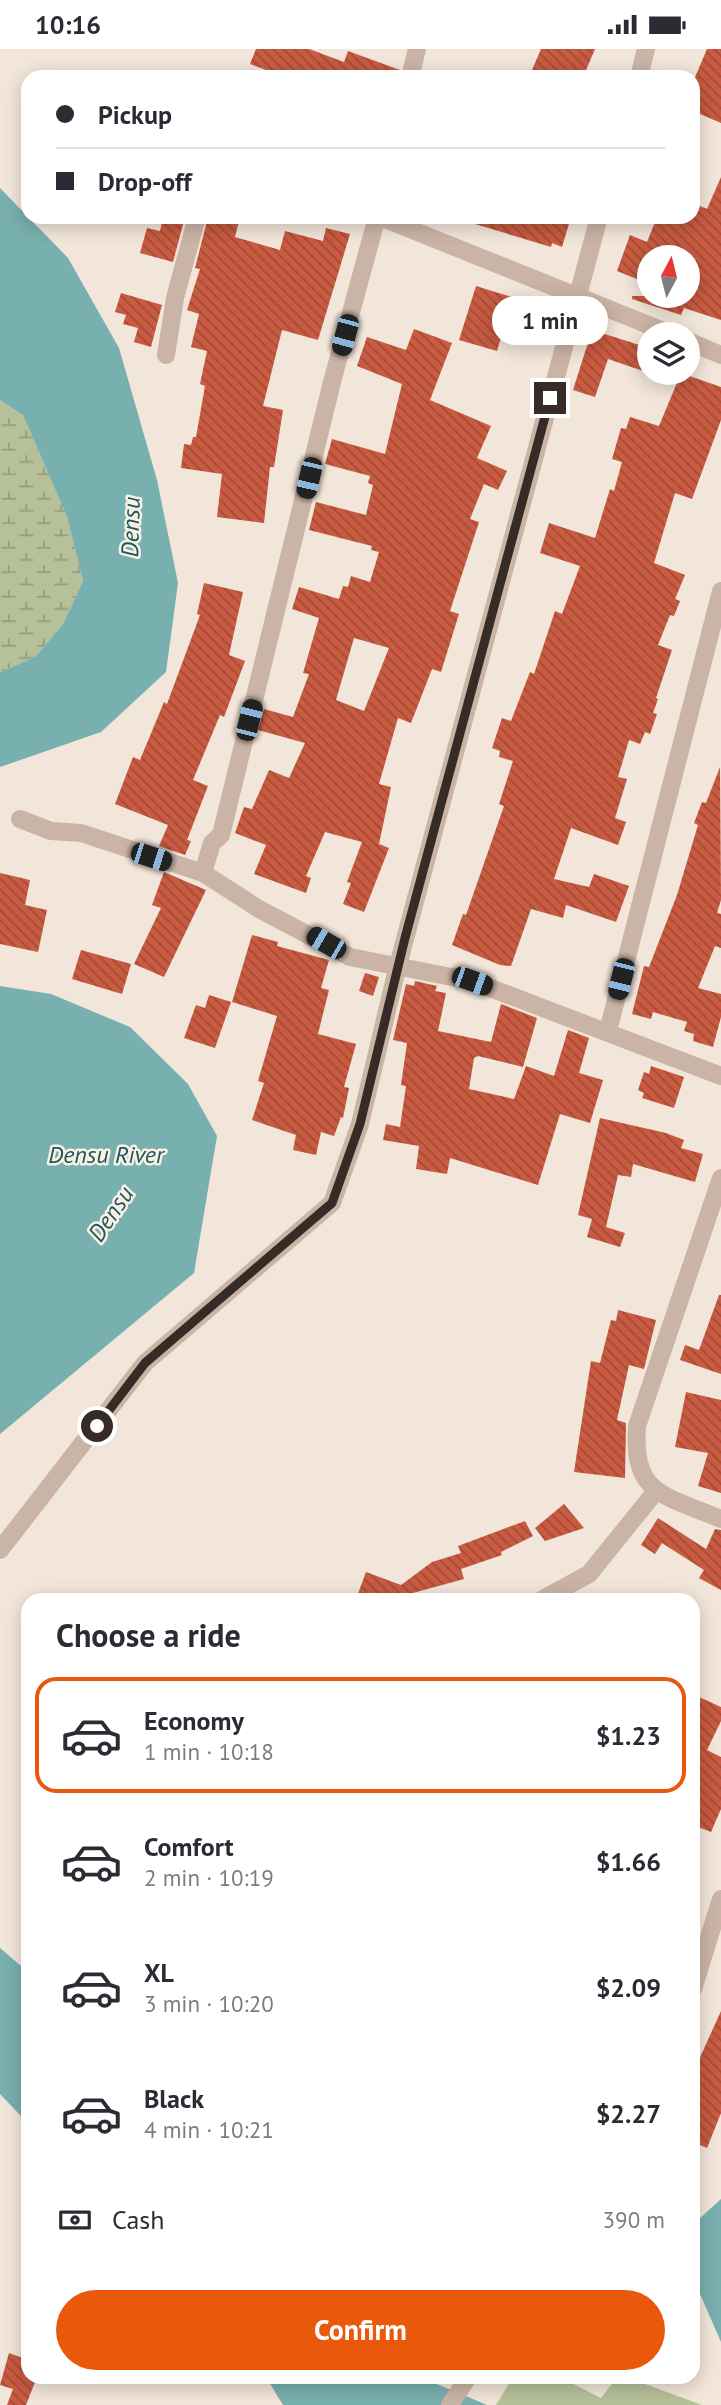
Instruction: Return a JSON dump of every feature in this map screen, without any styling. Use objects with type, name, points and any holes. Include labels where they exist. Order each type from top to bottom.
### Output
[{"type":"street","points":[[412,70],[417,49]]},
{"type":"street","points":[[641,70],[646,49]]},
{"type":"street","points":[[166,355],[175,297],[195,224]]},
{"type":"street","points":[[204,873],[212,843],[221,835],[331,382],[377,224]]},
{"type":"street","points":[[397,224],[641,322]]},
{"type":"street","points":[[0,1550],[145,1363],[332,1203],[360,1124],[398,965],[597,224]]},
{"type":"street","points":[[700,346],[721,355]]},
{"type":"street","points":[[608,1031],[721,591]]},
{"type":"street","points":[[20,819],[51,831],[81,834],[204,873],[259,909],[350,957],[472,981],[721,1076]]},
{"type":"street","points":[[721,1178],[637,1426],[635,1455],[641,1475],[656,1491],[721,1519]]},
{"type":"street","points":[[554,1593],[589,1574],[656,1491]]},
{"type":"street","points":[[700,1966],[721,1899]]},
{"type":"street","points":[[450,2405],[464,2384]]},
{"type":"green space","points":[[0,400],[23,415],[67,517],[83,581],[63,624],[35,657],[0,672]]},
{"type":"green space","points":[[509,2384],[574,2384],[601,2398],[612,2384],[645,2384],[702,2405],[496,2405]]},
{"type":"water","name":"Densu","points":[[0,188],[21,210],[21,224],[35,224],[68,258],[119,348],[157,480],[178,583],[166,672],[101,732],[0,767],[0,672],[35,657],[63,624],[83,581],[67,517],[23,415],[0,400]]},
{"type":"water","name":"Densu River","points":[[0,986],[51,994],[130,1027],[188,1084],[217,1136],[194,1273],[0,1434]]},
{"type":"water","points":[[0,1948],[21,1966],[21,2116],[0,2094]]},
{"type":"water","points":[[721,2199],[721,2342],[700,2294],[700,2218]]},
{"type":"water","points":[[270,2384],[437,2384],[487,2405],[283,2405]]},
{"type":"building","points":[[256,49],[309,49],[344,62],[348,51],[400,70],[266,70],[250,64]]},
{"type":"building","points":[[541,49],[595,49],[586,70],[532,70]]},
{"type":"building","points":[[707,49],[721,49],[721,123],[700,114],[698,70]]},
{"type":"building","points":[[721,177],[721,320],[684,308],[700,308],[700,245],[637,245],[637,279],[617,271],[630,235],[647,242],[654,224],[700,224],[700,206],[707,209]]},
{"type":"building","points":[[162,224],[183,224],[173,262],[140,253],[147,228],[160,231]]},
{"type":"building","points":[[206,224],[238,224],[235,237],[280,250],[285,231],[323,241],[326,228],[350,234],[318,340],[282,330],[263,406],[283,410],[274,467],[270,467],[264,523],[217,517],[222,474],[181,468],[184,444],[191,445],[193,437],[196,437],[205,386],[200,384],[207,351],[191,347],[199,314],[187,310],[200,269],[195,268]]},
{"type":"building","points":[[475,224],[569,224],[562,247],[552,243],[551,247]]},
{"type":"building","points":[[476,286],[534,304],[527,327],[506,321],[497,351],[459,340]]},
{"type":"building","points":[[121,293],[162,305],[151,347],[134,342],[138,328],[123,324],[126,315],[115,312]]},
{"type":"building","points":[[660,308],[684,308],[681,315]]},
{"type":"building","points":[[414,329],[452,343],[430,400],[491,426],[477,458],[507,471],[498,490],[484,484],[470,519],[479,522],[450,611],[459,614],[441,672],[432,669],[411,723],[398,718],[379,784],[391,787],[379,844],[389,848],[364,912],[343,904],[351,883],[347,882],[362,842],[325,832],[306,876],[311,878],[306,893],[254,874],[266,845],[235,833],[244,807],[252,809],[269,770],[289,778],[305,743],[258,730],[264,709],[293,717],[309,674],[303,673],[319,618],[292,609],[299,587],[339,599],[343,586],[348,587],[351,576],[370,582],[379,552],[371,550],[372,546],[309,530],[316,502],[366,515],[373,485],[368,483],[370,476],[325,464],[332,439],[385,454],[402,384],[357,366],[367,337],[406,350]],"holes":[[[354,638],[389,648],[364,711],[336,700]]]},
{"type":"building","points":[[592,330],[637,344],[637,369],[608,359],[595,397],[573,390]]},
{"type":"building","points":[[700,380],[721,387],[721,420],[692,499],[675,493],[654,563],[685,575],[675,599],[680,601],[674,616],[670,615],[658,645],[672,650],[656,698],[658,699],[653,713],[657,714],[650,734],[645,732],[640,744],[629,740],[618,777],[627,779],[615,818],[626,822],[618,845],[571,828],[554,879],[589,887],[594,874],[629,886],[616,922],[566,905],[563,918],[531,909],[511,966],[500,965],[452,945],[463,914],[466,915],[504,806],[499,804],[513,761],[499,757],[500,751],[492,748],[502,718],[511,721],[530,672],[534,674],[555,611],[562,614],[580,566],[540,553],[549,523],[595,538],[610,489],[614,491],[622,462],[612,459],[621,428],[626,429],[630,417],[659,426],[676,385],[700,385]]},
{"type":"building","points":[[204,583],[243,592],[229,655],[245,661],[224,717],[220,715],[193,780],[208,786],[187,840],[191,841],[185,855],[159,846],[168,825],[115,804],[133,757],[140,760],[164,702],[167,704],[200,615],[197,614]]},
{"type":"building","points":[[720,767],[721,900],[717,913],[721,914],[721,948],[715,946],[698,988],[721,994],[721,1017],[713,1047],[693,1041],[694,1034],[684,1031],[687,1022],[653,1012],[651,1019],[632,1014],[644,966],[649,967],[677,895],[698,825],[694,823],[702,802],[706,803]]},
{"type":"building","points":[[164,872],[206,890],[164,977],[134,964],[161,908],[152,905]]},
{"type":"building","points":[[0,873],[30,880],[25,905],[47,910],[38,952],[0,944]]},
{"type":"building","points":[[252,935],[278,942],[277,946],[329,960],[321,988],[329,990],[318,1034],[356,1044],[344,1087],[349,1088],[343,1118],[341,1117],[334,1136],[321,1132],[316,1155],[293,1150],[296,1135],[252,1120],[264,1083],[258,1081],[277,1016],[232,1002]]},
{"type":"building","points":[[81,950],[131,964],[122,994],[72,979]]},
{"type":"building","points":[[365,973],[379,977],[373,996],[359,991]]},
{"type":"building","points":[[415,981],[437,986],[435,991],[446,993],[438,1031],[491,1042],[501,1004],[537,1018],[523,1067],[478,1056],[474,1058],[469,1089],[514,1099],[526,1066],[554,1076],[568,1030],[589,1038],[579,1073],[603,1080],[590,1123],[560,1114],[538,1185],[450,1158],[447,1174],[416,1169],[419,1146],[383,1140],[386,1124],[400,1127],[406,1086],[401,1085],[407,1043],[393,1040],[406,984],[414,986]]},
{"type":"building","points":[[209,995],[231,1002],[215,1048],[184,1038],[196,1005],[205,1008]]},
{"type":"building","points":[[651,1066],[684,1077],[674,1108],[642,1098],[644,1093],[638,1090],[644,1072],[649,1074]]},
{"type":"building","points":[[600,1118],[666,1133],[684,1140],[681,1148],[703,1154],[695,1182],[633,1164],[631,1177],[618,1175],[606,1227],[625,1233],[620,1247],[587,1237],[592,1219],[578,1215]]},
{"type":"building","points":[[719,1295],[721,1374],[680,1360],[685,1345],[699,1350]]},
{"type":"building","points":[[618,1310],[656,1320],[644,1369],[629,1365],[617,1420],[626,1423],[625,1478],[574,1472],[591,1361],[600,1363],[611,1320],[616,1321]]},
{"type":"building","points":[[686,1392],[721,1400],[721,1493],[698,1486],[708,1453],[675,1447]]},
{"type":"building","points":[[564,1504],[584,1528],[545,1541],[535,1528]]},
{"type":"building","points":[[658,1518],[706,1549],[715,1529],[721,1530],[721,1590],[699,1578],[704,1570],[662,1543],[655,1554],[641,1545]]},
{"type":"building","points":[[525,1521],[533,1536],[501,1552],[502,1555],[461,1569],[464,1579],[413,1593],[358,1593],[366,1572],[401,1585],[432,1562],[461,1553],[458,1546]]},
{"type":"building","points":[[700,1697],[721,1707],[721,1721],[707,1750],[721,1757],[721,1809],[711,1832],[700,1828]]},
{"type":"building","points":[[721,2011],[721,2113],[707,2148],[700,2145],[700,2057]]},
{"type":"building","points":[[9,2353],[21,2357],[21,2384],[34,2384],[26,2405],[7,2405],[13,2389],[0,2385]]},
{"type":"route","points":[[97,1426],[145,1363],[332,1203],[360,1124],[405,938],[484,653],[550,398]]}]
